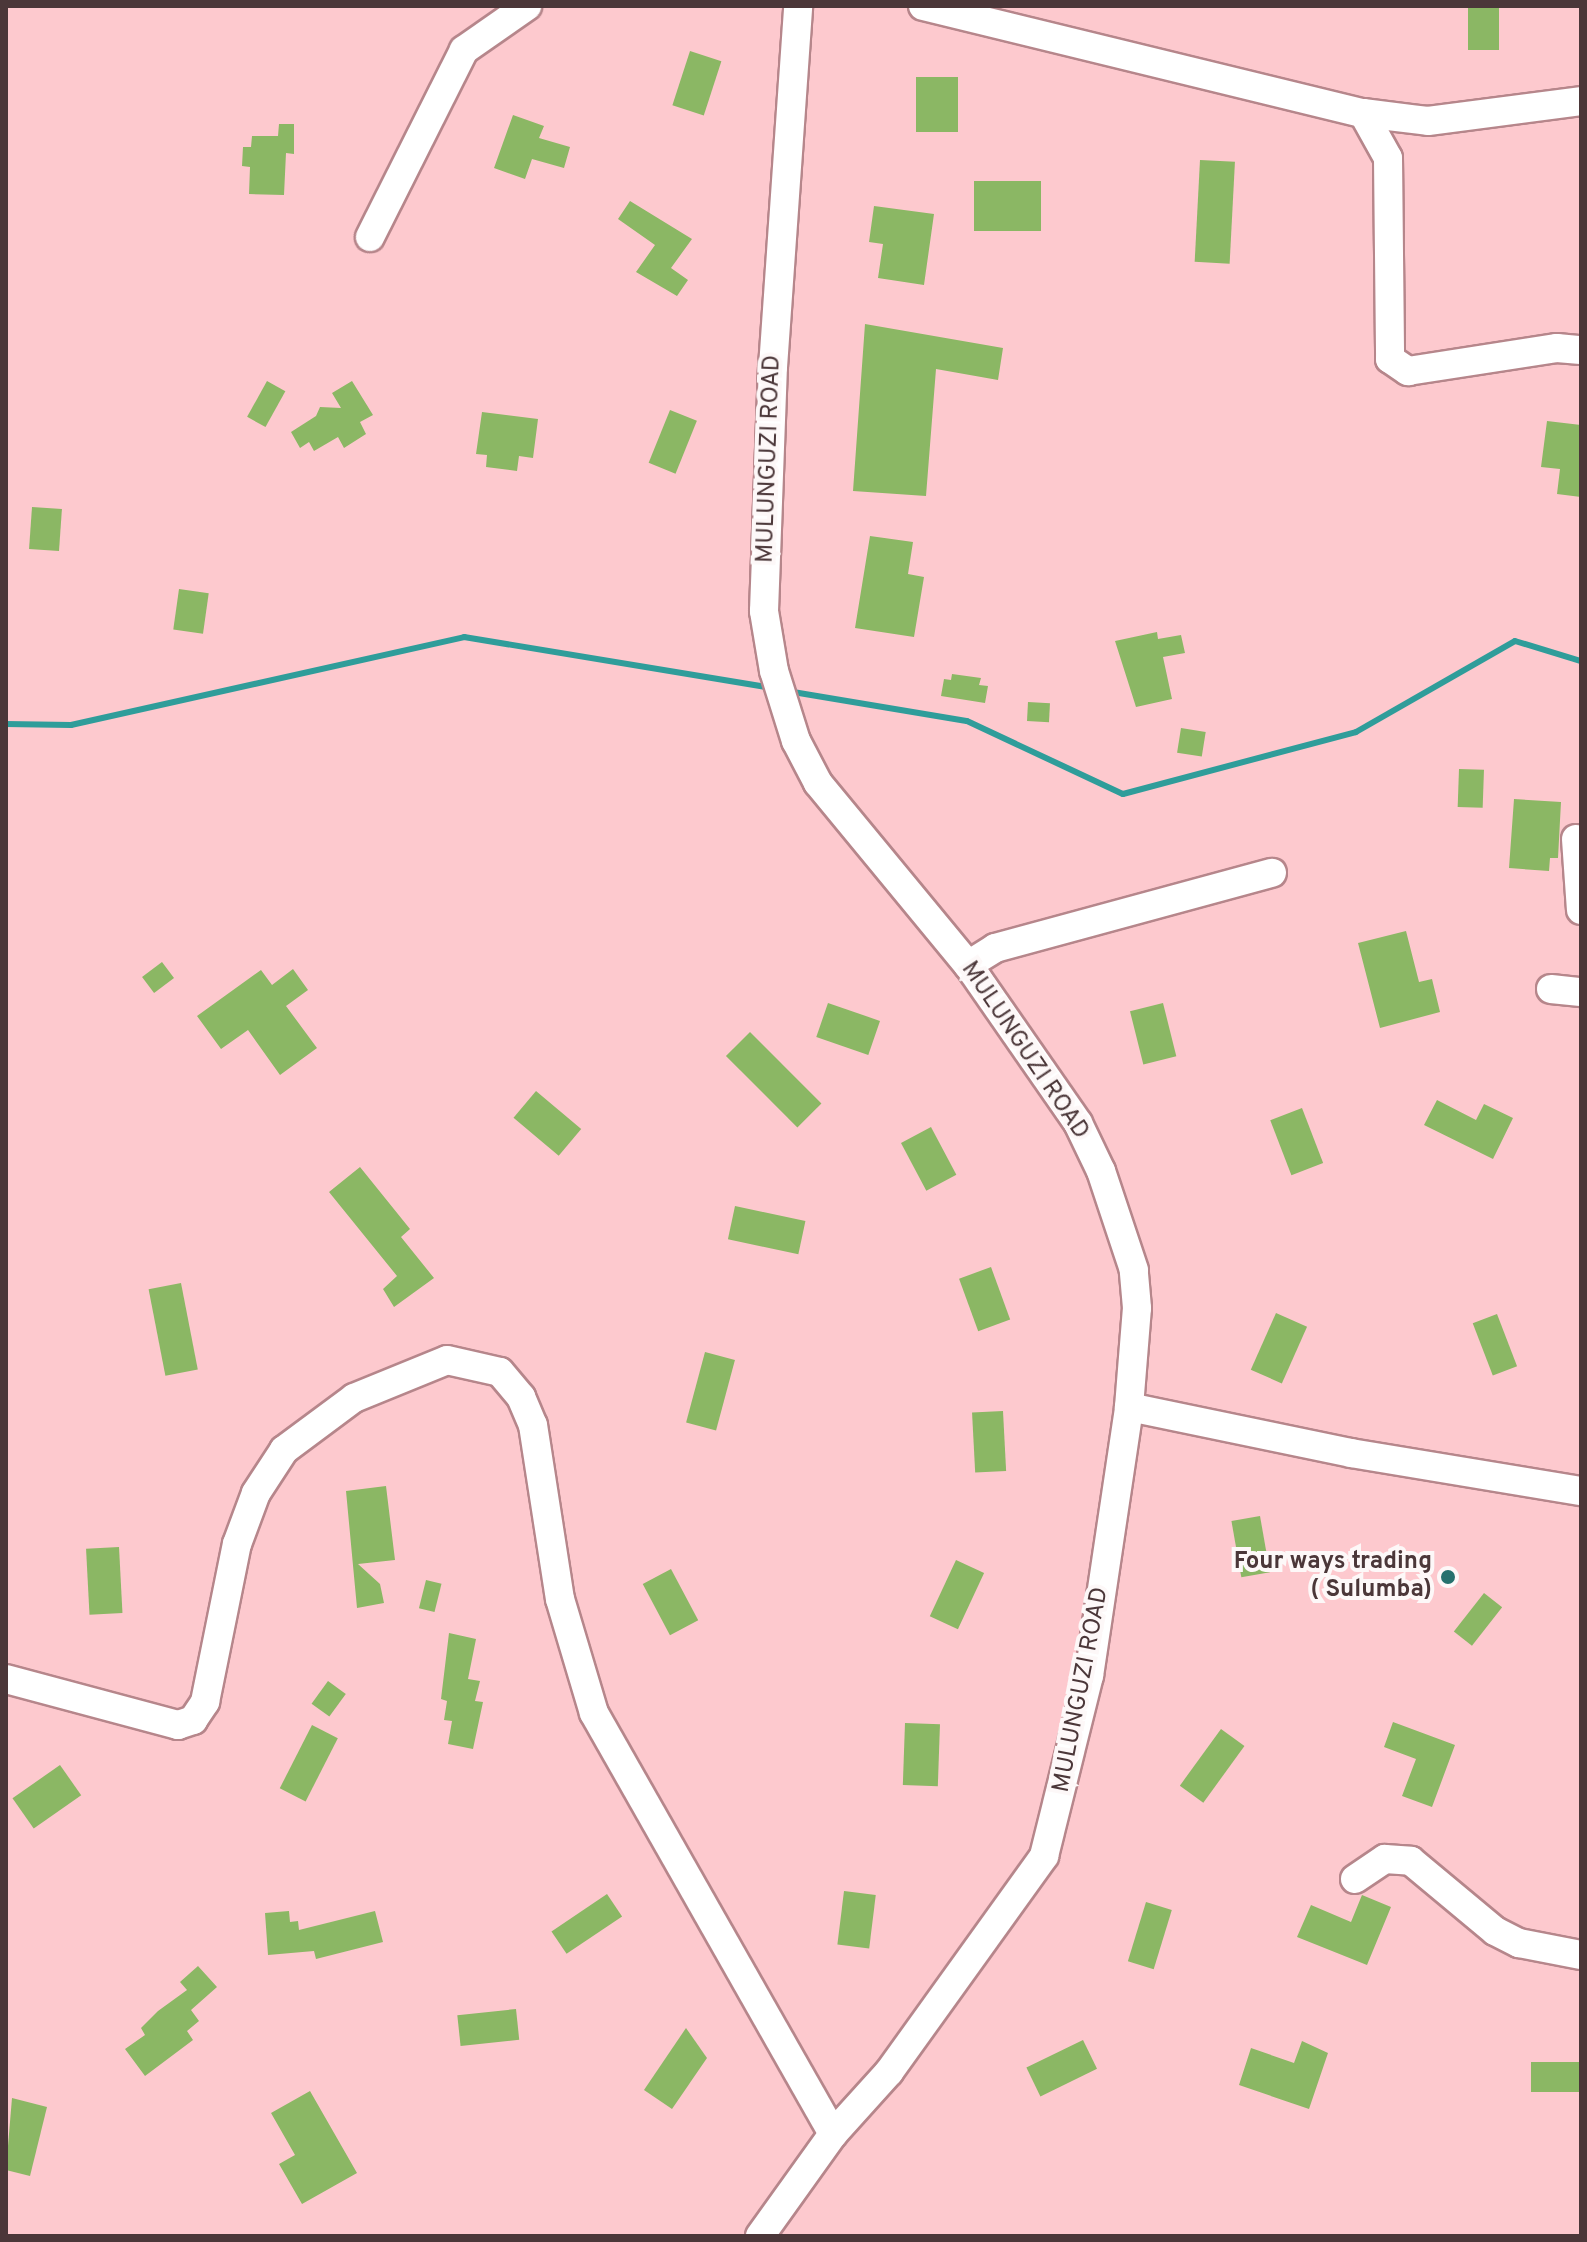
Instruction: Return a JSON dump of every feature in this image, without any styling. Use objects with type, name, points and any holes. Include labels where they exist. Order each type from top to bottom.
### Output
[{"type":"street","points":[[370,237],[464,50],[527,6]]},
{"type":"street","name":"MULUNGUZI ROAD","points":[[760,2236],[833,2134],[889,2072],[1044,1856],[1089,1676],[1129,1407],[1137,1308],[1134,1270],[1101,1171],[1057,1089],[968,965],[818,783],[796,741],[774,671],[764,611],[773,367],[798,6]]},
{"type":"street","points":[[923,6],[1363,113],[1428,121],[1581,101]]},
{"type":"street","points":[[1363,113],[1388,158],[1390,174],[1390,359],[1408,371],[1557,348],[1581,350]]},
{"type":"street","points":[[1576,839],[1581,910]]},
{"type":"street","points":[[968,965],[995,948],[1272,873]]},
{"type":"street","points":[[1551,989],[1581,992]]},
{"type":"street","points":[[6,1679],[178,1725],[193,1720],[205,1702],[237,1544],[256,1493],[284,1450],[354,1398],[447,1360],[500,1372],[521,1397],[533,1425],[560,1599],[594,1713],[833,2134]]},
{"type":"street","points":[[1129,1407],[1335,1450],[1581,1491]]},
{"type":"street","points":[[1355,1879],[1385,1859],[1411,1861],[1495,1931],[1519,1943],[1581,1955]]},
{"type":"building","points":[[1468,6],[1499,6],[1499,50],[1468,50]]},
{"type":"building","points":[[690,51],[721,61],[704,115],[672,105]]},
{"type":"building","points":[[916,77],[958,77],[958,132],[916,132]]},
{"type":"building","points":[[513,115],[544,126],[539,138],[570,147],[564,168],[532,159],[525,179],[494,168]]},
{"type":"building","points":[[279,124],[294,124],[294,154],[286,153],[284,195],[249,194],[250,167],[242,166],[243,147],[251,147],[252,136],[278,136]]},
{"type":"building","points":[[1200,160],[1235,162],[1230,264],[1195,262]]},
{"type":"building","points":[[974,181],[1041,181],[1041,231],[974,231]]},
{"type":"building","points":[[630,201],[692,239],[671,268],[688,280],[677,296],[636,272],[655,245],[618,219]]},
{"type":"building","points":[[874,206],[934,214],[924,285],[878,278],[883,244],[869,242]]},
{"type":"building","points":[[865,324],[1003,348],[998,380],[936,369],[926,496],[853,491]]},
{"type":"building","points":[[267,381],[285,391],[265,427],[247,417]]},
{"type":"building","points":[[352,381],[373,415],[360,422],[366,434],[344,448],[338,437],[314,451],[309,442],[300,448],[291,432],[316,416],[320,407],[341,408],[332,393]]},
{"type":"building","points":[[670,410],[697,421],[676,474],[649,463]]},
{"type":"building","points":[[482,412],[538,419],[533,458],[519,456],[517,471],[486,467],[487,455],[476,454]]},
{"type":"building","points":[[1547,421],[1581,425],[1581,497],[1557,494],[1560,469],[1541,467]]},
{"type":"building","points":[[32,507],[62,509],[59,551],[29,549]]},
{"type":"building","points":[[870,536],[913,542],[908,574],[924,577],[914,637],[855,628]]},
{"type":"building","points":[[179,589],[209,593],[203,634],[173,630]]},
{"type":"building","points":[[1157,632],[1158,639],[1181,635],[1185,653],[1163,657],[1172,699],[1136,707],[1115,641]]},
{"type":"building","points":[[952,674],[981,678],[979,685],[988,686],[985,703],[941,696],[944,679],[951,680]]},
{"type":"building","points":[[1028,702],[1050,703],[1049,722],[1027,721]]},
{"type":"building","points":[[1181,728],[1206,732],[1202,757],[1177,753]]},
{"type":"building","points":[[1459,769],[1484,770],[1483,808],[1458,807]]},
{"type":"building","points":[[1514,799],[1561,802],[1558,858],[1550,858],[1549,871],[1509,868]]},
{"type":"building","points":[[1406,931],[1419,982],[1432,979],[1440,1012],[1380,1028],[1358,943]]},
{"type":"building","points":[[162,962],[174,978],[154,993],[142,977]]},
{"type":"building","points":[[293,969],[308,990],[286,1006],[317,1048],[280,1075],[248,1030],[221,1049],[197,1016],[261,970],[272,985]]},
{"type":"building","points":[[828,1003],[880,1021],[868,1055],[816,1037]]},
{"type":"building","points":[[1163,1003],[1176,1056],[1143,1065],[1130,1011]]},
{"type":"building","points":[[750,1032],[821,1103],[797,1127],[726,1056]]},
{"type":"building","points":[[536,1091],[581,1129],[559,1156],[514,1118]]},
{"type":"building","points":[[1437,1100],[1476,1120],[1484,1104],[1513,1118],[1493,1159],[1424,1125]]},
{"type":"building","points":[[1302,1108],[1323,1163],[1291,1175],[1270,1120]]},
{"type":"building","points":[[931,1127],[956,1175],[926,1191],[901,1143]]},
{"type":"building","points":[[360,1167],[410,1229],[401,1237],[434,1278],[394,1307],[383,1289],[397,1276],[329,1192]]},
{"type":"building","points":[[735,1206],[805,1221],[798,1254],[728,1239]]},
{"type":"building","points":[[991,1267],[1010,1320],[978,1331],[959,1279]]},
{"type":"building","points":[[181,1283],[198,1369],[165,1376],[149,1289]]},
{"type":"building","points":[[1276,1313],[1307,1327],[1282,1383],[1251,1370]]},
{"type":"building","points":[[1497,1314],[1517,1366],[1493,1376],[1473,1323]]},
{"type":"building","points":[[705,1352],[735,1360],[716,1431],[686,1423]]},
{"type":"building","points":[[1003,1411],[1006,1471],[975,1473],[972,1413]]},
{"type":"building","points":[[386,1486],[395,1560],[358,1564],[380,1584],[384,1603],[357,1608],[346,1491]]},
{"type":"building","points":[[1260,1516],[1270,1572],[1241,1577],[1231,1521]]},
{"type":"building","points":[[119,1547],[122,1613],[89,1615],[86,1549]]},
{"type":"building","points":[[956,1560],[984,1573],[958,1629],[930,1616]]},
{"type":"building","points":[[671,1569],[698,1620],[670,1635],[643,1584]]},
{"type":"building","points":[[426,1580],[442,1584],[435,1612],[419,1608]]},
{"type":"building","points":[[1484,1593],[1502,1607],[1472,1646],[1454,1632]]},
{"type":"building","points":[[449,1633],[476,1639],[468,1679],[480,1681],[475,1701],[483,1702],[473,1749],[448,1744],[452,1721],[444,1720],[447,1701],[441,1699]]},
{"type":"building","points":[[328,1681],[346,1694],[329,1717],[312,1704]]},
{"type":"building","points":[[1393,1722],[1455,1745],[1432,1807],[1402,1796],[1416,1759],[1384,1747]]},
{"type":"building","points":[[905,1723],[940,1724],[938,1786],[903,1785]]},
{"type":"building","points":[[312,1725],[338,1738],[306,1801],[280,1788]]},
{"type":"building","points":[[1221,1729],[1244,1746],[1203,1803],[1180,1786]]},
{"type":"building","points":[[60,1765],[81,1795],[34,1829],[12,1798]]},
{"type":"building","points":[[844,1891],[876,1895],[869,1948],[837,1945]]},
{"type":"building","points":[[607,1894],[622,1916],[567,1954],[551,1931]]},
{"type":"building","points":[[1362,1895],[1391,1907],[1367,1965],[1297,1937],[1311,1905],[1351,1922]]},
{"type":"building","points":[[1146,1902],[1172,1910],[1154,1969],[1128,1961]]},
{"type":"building","points":[[289,1911],[290,1922],[298,1921],[299,1930],[375,1911],[383,1942],[316,1959],[314,1951],[268,1955],[265,1913]]},
{"type":"building","points":[[198,1966],[217,1987],[191,2010],[199,2021],[187,2031],[193,2040],[145,2076],[125,2049],[145,2035],[141,2028],[158,2011],[187,1990],[180,1982]]},
{"type":"building","points":[[516,2009],[519,2040],[461,2046],[457,2015]]},
{"type":"building","points":[[686,2028],[707,2058],[672,2109],[644,2090]]},
{"type":"building","points":[[1083,2040],[1097,2069],[1040,2096],[1026,2068]]},
{"type":"building","points":[[1302,2041],[1328,2053],[1309,2109],[1239,2085],[1251,2048],[1294,2063]]},
{"type":"building","points":[[1531,2062],[1581,2062],[1581,2092],[1531,2092]]},
{"type":"building","points":[[310,2091],[357,2173],[302,2204],[279,2164],[295,2155],[271,2113]]},
{"type":"building","points":[[12,2098],[47,2107],[30,2176],[6,2170]]},
{"type":"waterway","points":[[6,724],[71,725],[464,637],[772,688]]},
{"type":"waterway","points":[[787,691],[967,721],[1123,794],[1356,732],[1515,641],[1581,661]]},
{"type":"place","name":"Four ways trading ( Sulumba)","points":[[1448,1577]]}]
